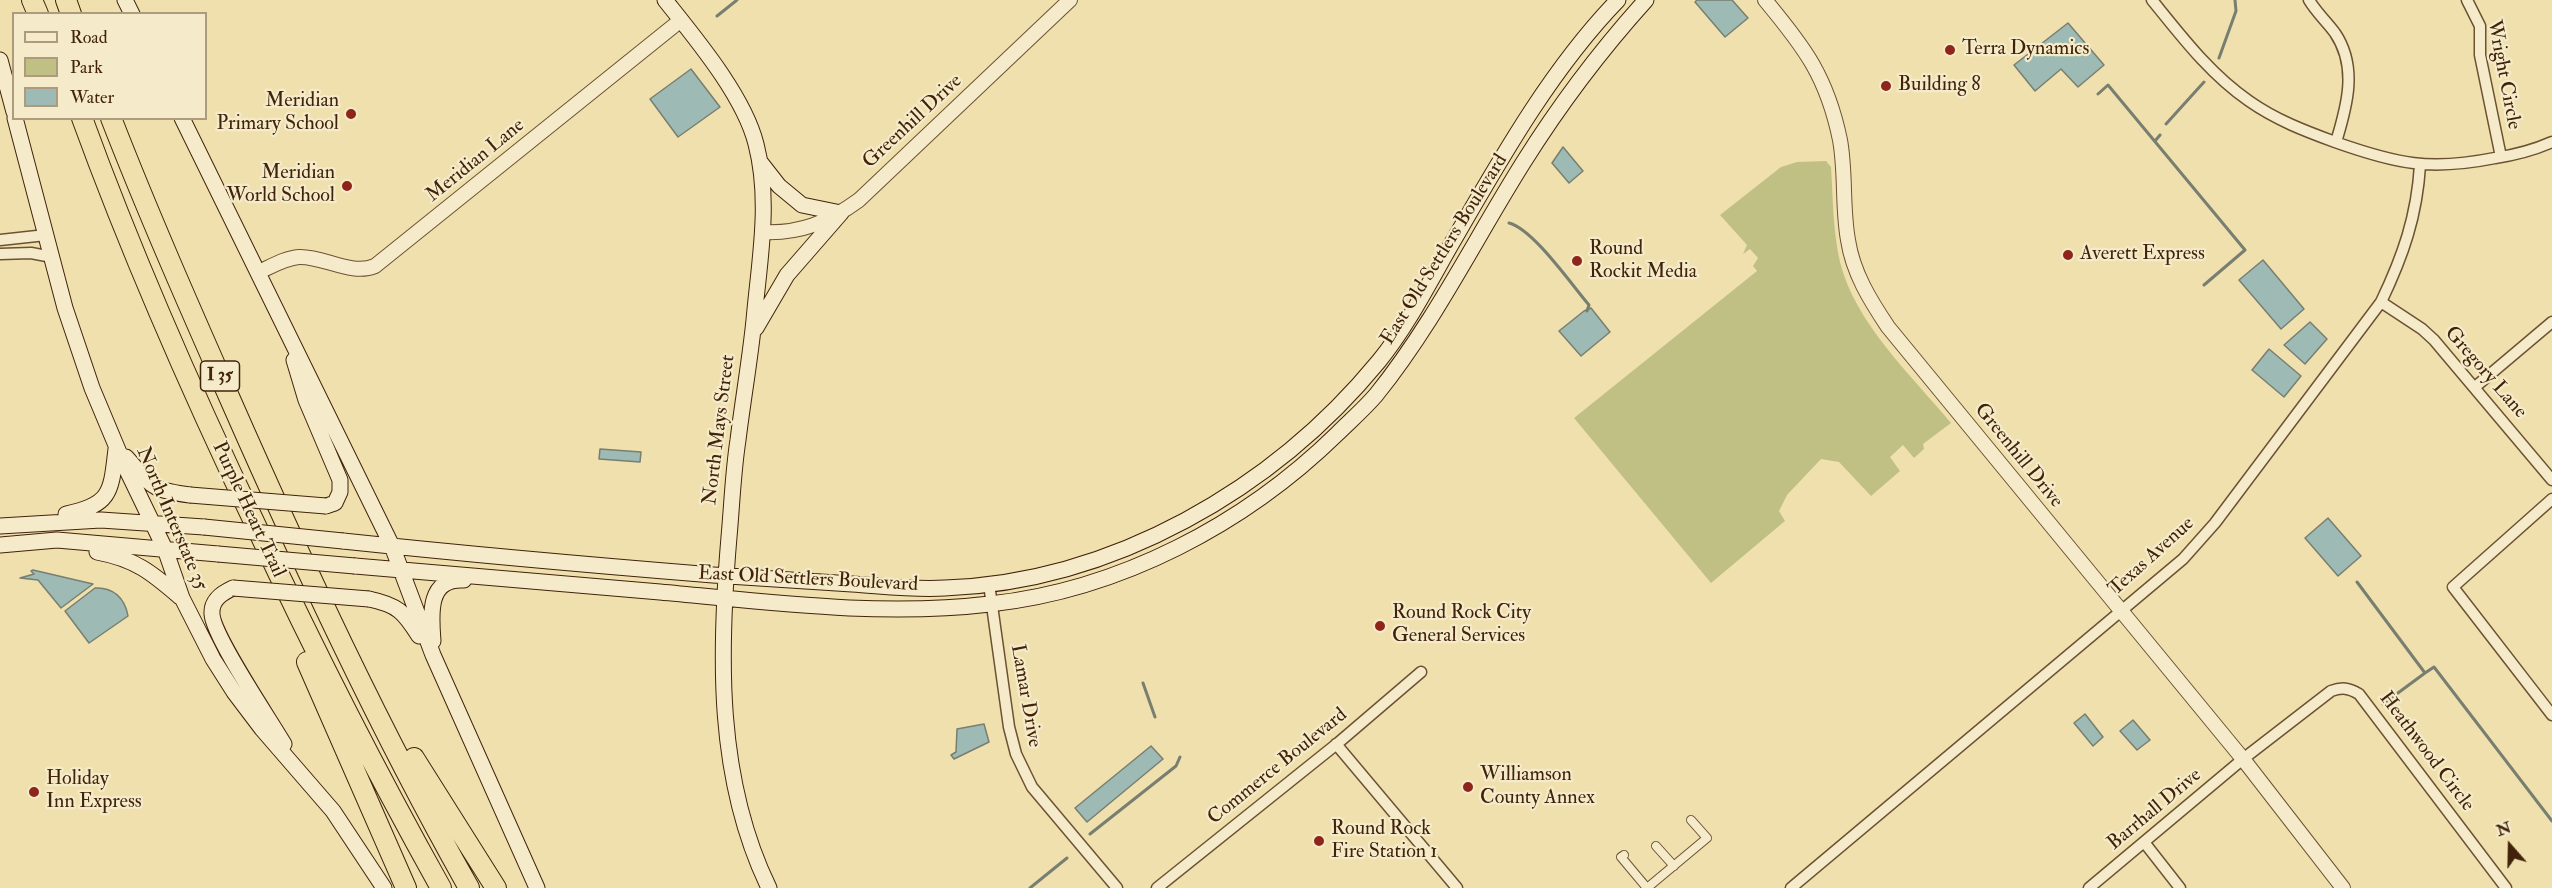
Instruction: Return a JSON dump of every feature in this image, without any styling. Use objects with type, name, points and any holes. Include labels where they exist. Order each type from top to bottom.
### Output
[{"type":"highway","name":"Purple Heart Trail","points":[[83,120],[142,271],[221,453],[309,638],[390,797],[441,888]]},
{"type":"highway","name":"Purple Heart Trail","points":[[112,120],[145,204],[295,548],[342,647],[469,888]]},
{"type":"highway","points":[[221,453],[295,636],[406,888]]},
{"type":"highway","points":[[295,548],[326,586],[407,746],[496,888]]},
{"type":"main road","name":"East Old Settlers Boulevard","points":[[17,524],[101,520],[151,522],[726,576],[904,588],[946,588],[989,584],[1076,565],[1112,553],[1200,513],[1237,490],[1315,429],[1345,399],[1381,358],[1411,315],[1501,158],[1571,57],[1618,0]]},
{"type":"main road","name":"East Old Settlers Boulevard","points":[[57,540],[852,608],[908,609],[992,604],[1058,591],[1124,571],[1233,517],[1308,462],[1372,399],[1433,316],[1521,166],[1557,110],[1583,74],[1647,0]]},
{"type":"main road","name":"North Mays Street","points":[[667,2],[739,100],[756,143],[764,192],[752,333],[737,441],[724,597],[722,672],[728,745],[738,798],[769,888]]},
{"type":"main road","points":[[0,60],[12,105]]},
{"type":"main road","name":"North Interstate 35","points":[[16,120],[65,308],[92,388],[116,446],[165,549],[182,598],[213,658],[234,692],[262,729],[302,772],[333,811],[384,888]]},
{"type":"main road","points":[[183,120],[392,546],[434,656],[537,888]]},
{"type":"main road","points":[[752,333],[787,275],[841,213],[802,205],[779,186],[759,160]]},
{"type":"main road","points":[[116,446],[154,488],[163,492],[326,506],[335,503],[340,492],[340,480],[306,400],[283,320]]},
{"type":"main road","points":[[0,526],[89,509],[100,503],[107,494],[112,478],[116,446]]},
{"type":"main road","points":[[0,545],[57,540],[93,552],[122,557],[150,572],[182,598]]},
{"type":"main road","points":[[434,656],[431,612],[437,592],[445,584],[456,580],[484,582],[517,579]]},
{"type":"main road","points":[[302,772],[217,631],[212,615],[213,603],[221,593],[233,588],[369,599],[392,604],[398,608],[434,656]]},
{"type":"street","name":"Greenhill Drive","points":[[762,232],[782,233],[803,229],[841,213],[859,200],[1070,0]]},
{"type":"street","name":"Greenhill Drive","points":[[1765,0],[1804,48],[1830,102],[1844,170],[1848,241],[1856,273],[1872,304],[1888,327],[2243,759],[2343,888]]},
{"type":"street","points":[[2152,0],[2200,59],[2248,101],[2296,128],[2386,158],[2420,165],[2465,164],[2522,153],[2552,142]]},
{"type":"street","points":[[2309,0],[2336,35],[2347,62],[2349,93],[2336,142]]},
{"type":"street","name":"Wright Circle","points":[[2467,0],[2480,26],[2481,55],[2501,157]]},
{"type":"street","points":[[667,2],[669,18],[662,34],[692,36]]},
{"type":"street","name":"Meridian Lane","points":[[259,272],[288,259],[300,257],[363,270],[375,266],[681,20]]},
{"type":"street","name":"Texas Avenue","points":[[1791,888],[2183,559],[2216,523],[2381,302],[2399,264],[2411,230],[2418,193],[2420,165]]},
{"type":"street","points":[[0,240],[46,235]]},
{"type":"street","points":[[0,254],[31,253],[52,256]]},
{"type":"street","points":[[251,256],[263,264],[275,265]]},
{"type":"street","name":"Gregory Lane","points":[[2381,302],[2428,335],[2475,387],[2552,480]]},
{"type":"street","points":[[2475,387],[2552,322]]},
{"type":"street","points":[[2552,498],[2453,587],[2552,715]]},
{"type":"street","name":"Lamar Drive","points":[[989,584],[1008,727],[1023,771],[1032,787],[1117,888]]},
{"type":"street","name":"Commerce Boulevard","points":[[1158,888],[1421,672]]},
{"type":"street","name":"Heathwood Circle","points":[[2243,759],[2331,691],[2339,688],[2354,691],[2359,694],[2506,888]]},
{"type":"street","points":[[1336,744],[1457,888]]},
{"type":"street","name":"Barrhall Drive","points":[[2089,888],[2243,759]]},
{"type":"street","points":[[1624,855],[1621,857],[1647,888],[1707,838],[1691,820]]},
{"type":"street","points":[[2144,842],[2180,888]]},
{"type":"street","points":[[1656,846],[1674,866]]},
{"type":"green space","points":[[1826,161],[1831,167],[1836,239],[1847,285],[1886,348],[1951,423],[1923,444],[1924,449],[1914,458],[1903,445],[1890,457],[1900,471],[1871,496],[1839,462],[1821,459],[1787,495],[1779,511],[1785,521],[1711,583],[1574,418],[1757,271],[1753,266],[1758,258],[1750,249],[1743,254],[1747,245],[1720,215],[1781,167],[1797,162]]},
{"type":"water","points":[[1697,0],[1732,0],[1748,18],[1725,37],[1695,2]]},
{"type":"water","points":[[2068,23],[2104,65],[2078,87],[2061,69],[2035,91],[2014,65]]},
{"type":"water","points":[[691,69],[720,107],[678,137],[650,99]]},
{"type":"water","points":[[1563,147],[1583,171],[1569,183],[1552,163]]},
{"type":"water","points":[[2263,260],[2304,309],[2281,329],[2239,280]]},
{"type":"water","points":[[1591,308],[1610,332],[1581,356],[1559,331]]},
{"type":"water","points":[[2310,322],[2327,339],[2305,364],[2284,345]]},
{"type":"water","points":[[2269,349],[2301,376],[2284,397],[2252,370]]},
{"type":"water","points":[[600,449],[641,452],[640,462],[599,459]]},
{"type":"water","points":[[2328,518],[2361,556],[2338,576],[2305,538]]},
{"type":"water","points":[[31,571],[93,584],[61,608],[38,580],[20,578],[34,574]]},
{"type":"water","points":[[95,588],[107,589],[117,595],[124,604],[128,616],[89,643],[65,611]]},
{"type":"water","points":[[2085,714],[2103,737],[2093,746],[2074,723]]},
{"type":"water","points":[[2133,720],[2150,740],[2137,750],[2120,731]]},
{"type":"water","points":[[984,724],[989,742],[954,759],[951,755],[956,752],[957,729]]},
{"type":"water","points":[[1151,746],[1163,759],[1087,822],[1075,808]]},
{"type":"waterway","points":[[717,16],[737,0]]},
{"type":"waterway","points":[[2219,58],[2236,11],[2235,0]]},
{"type":"waterway","points":[[2166,124],[2204,82]]},
{"type":"waterway","points":[[2098,94],[2108,85],[2245,250],[2204,285]]},
{"type":"waterway","points":[[2155,141],[2160,135]]},
{"type":"waterway","points":[[1509,223],[1529,235],[1551,258],[1589,305],[1587,311]]},
{"type":"waterway","points":[[2357,582],[2425,673],[2434,667],[2552,821]]},
{"type":"waterway","points":[[2383,704],[2425,673]]},
{"type":"waterway","points":[[1143,683],[1155,717]]},
{"type":"waterway","points":[[1090,834],[1176,766],[1180,757]]},
{"type":"waterway","points":[[1030,888],[1067,858]]},
{"type":"place","name":"Terra Dynamics","points":[[1950,50]]},
{"type":"place","name":"Building 8","points":[[1886,86]]},
{"type":"place","name":"Meridian Primary School","points":[[351,114]]},
{"type":"place","name":"Meridian World School","points":[[347,186]]},
{"type":"place","name":"Averett Express","points":[[2068,255]]},
{"type":"place","name":"Round Rockit Media","points":[[1577,261]]},
{"type":"place","name":"Round Rock City General Services","points":[[1380,626]]},
{"type":"place","name":"Williamson County Annex","points":[[1468,787]]},
{"type":"place","name":"Holiday Inn Express","points":[[34,792]]},
{"type":"place","name":"Round Rock Fire Station 1","points":[[1319,841]]}]
